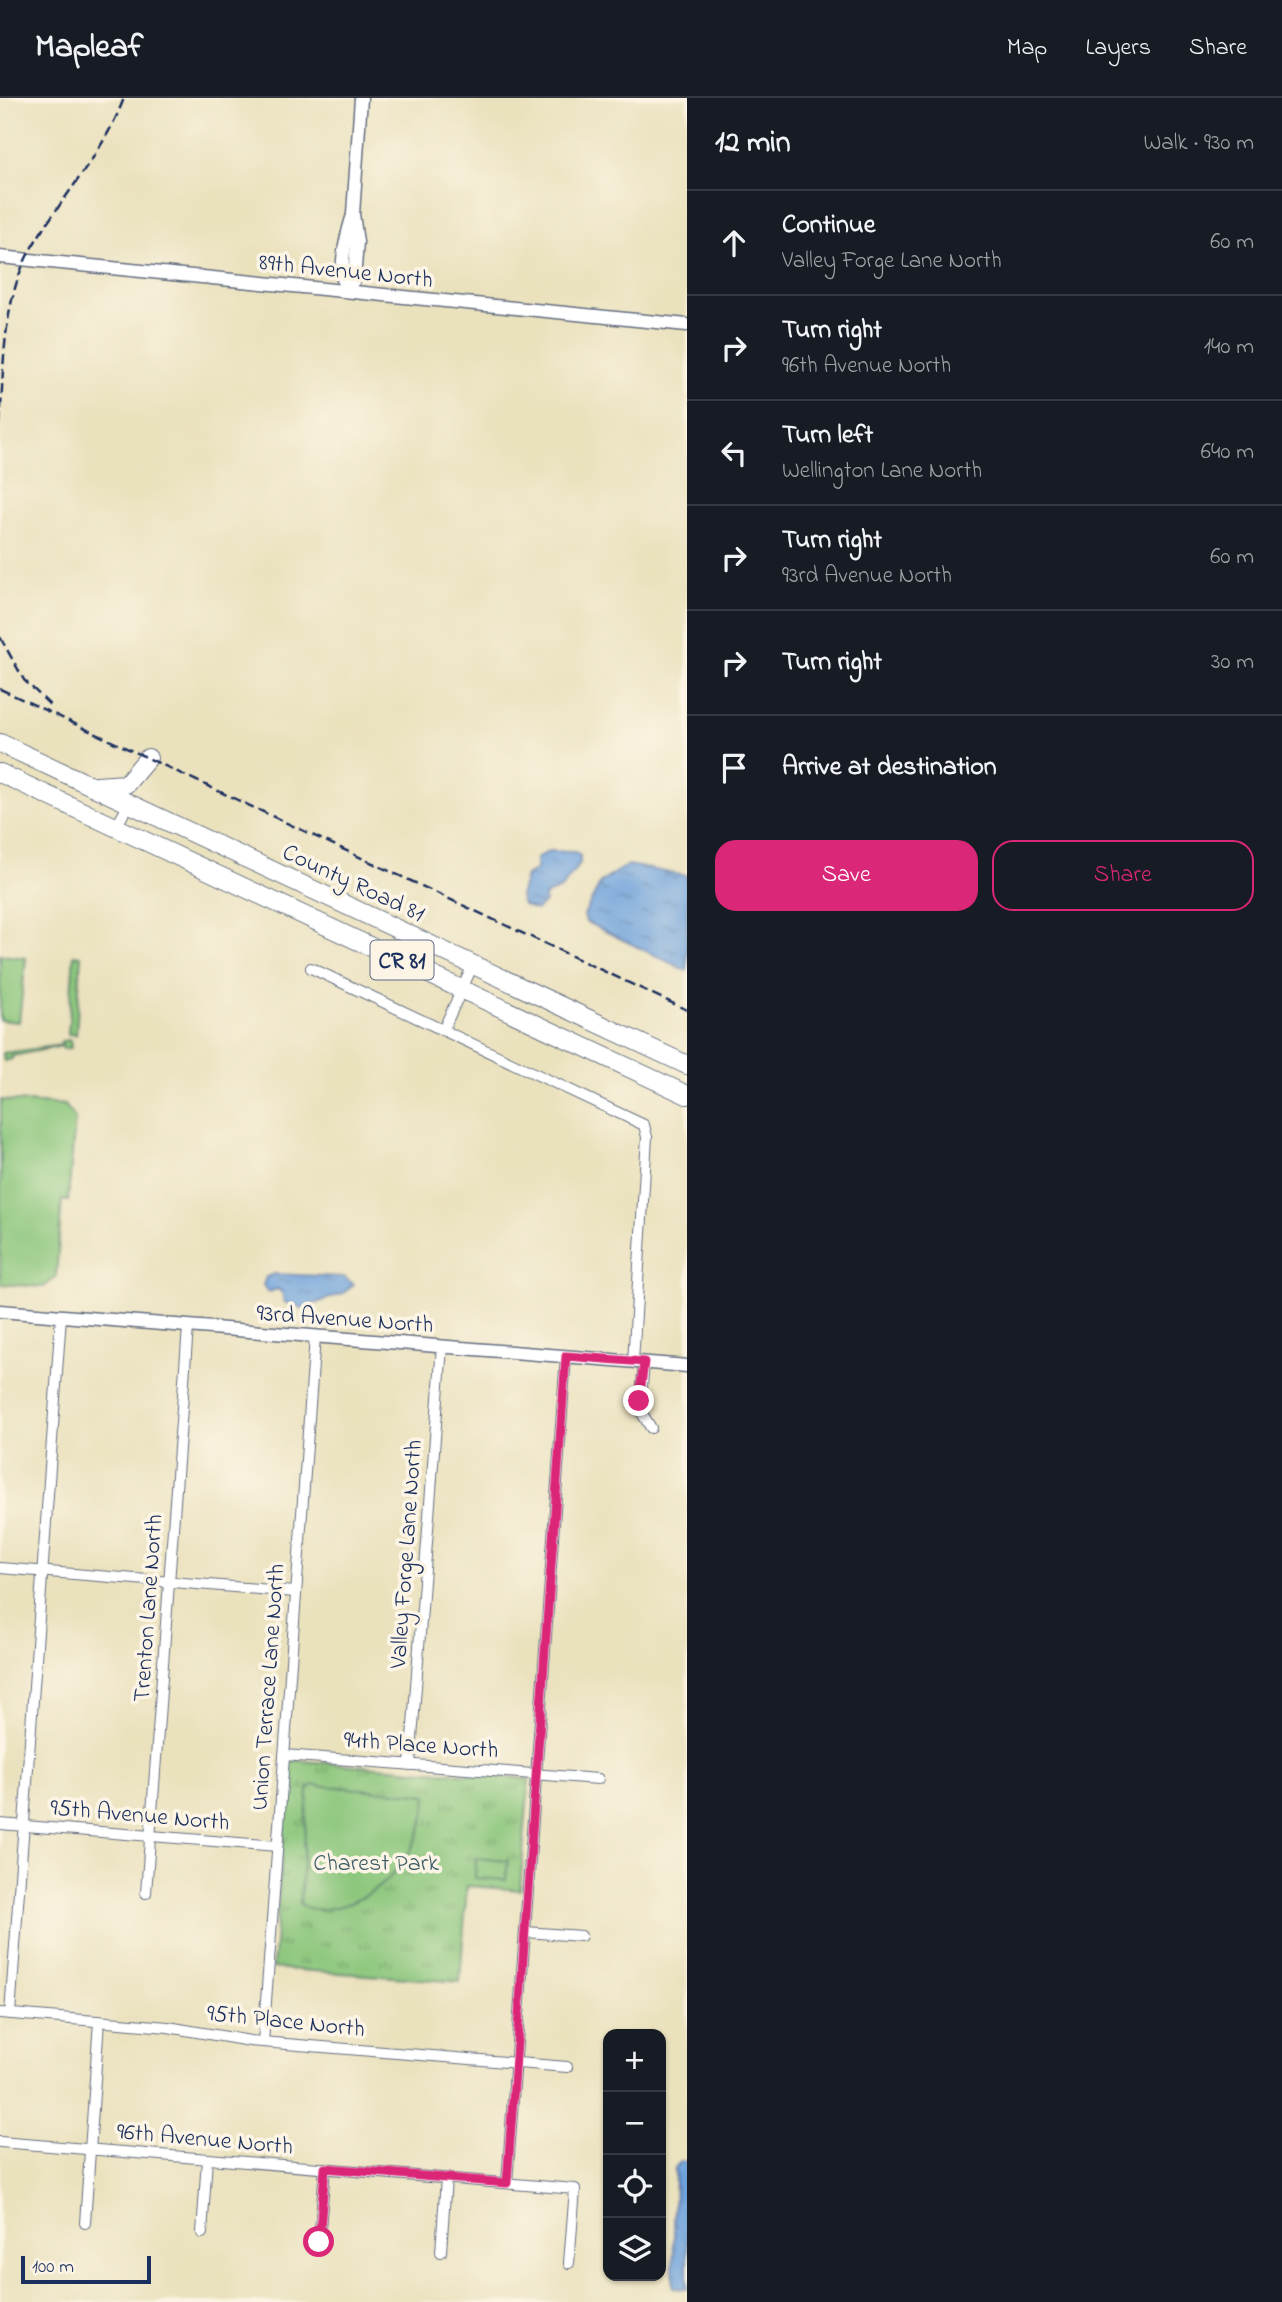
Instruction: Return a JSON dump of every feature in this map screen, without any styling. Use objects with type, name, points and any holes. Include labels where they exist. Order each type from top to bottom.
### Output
[{"type":"highway","name":"County Road 81","points":[[0,743],[687,1065]]},
{"type":"highway","points":[[85,783],[106,787],[126,784],[148,758],[147,769],[129,804]]},
{"type":"highway","name":"County Road 81","points":[[0,773],[687,1095]]},
{"type":"street","points":[[345,291],[342,279],[345,242],[353,214],[361,98]]},
{"type":"street","name":"89th Avenue North","points":[[0,257],[687,325]]},
{"type":"street","points":[[116,827],[129,804]]},
{"type":"street","points":[[443,1030],[473,965]]},
{"type":"street","points":[[312,968],[644,1125],[647,1137],[639,1362],[640,1410],[651,1428]]},
{"type":"street","name":"93rd Avenue North","points":[[0,1311],[687,1366]]},
{"type":"street","points":[[5,2014],[24,1826],[61,1317]]},
{"type":"street","name":"Trenton Lane North","points":[[146,1893],[188,1327]]},
{"type":"street","name":"Union Terrace Lane North","points":[[263,2042],[315,1336]]},
{"type":"street","name":"Valley Forge Lane North","points":[[410,1765],[442,1346]]},
{"type":"street","points":[[507,2183],[566,1356]]},
{"type":"street","points":[[0,1567],[296,1591]]},
{"type":"street","name":"94th Place North","points":[[284,1755],[598,1779]]},
{"type":"street","name":"95th Avenue North","points":[[0,1824],[276,1846]]},
{"type":"street","points":[[525,1932],[580,1936]]},
{"type":"street","name":"95th Place North","points":[[5,2014],[168,2026],[263,2042],[567,2067]]},
{"type":"street","points":[[85,2223],[99,2021]]},
{"type":"street","name":"96th Avenue North","points":[[0,2142],[575,2189],[569,2263]]},
{"type":"street","points":[[202,2233],[207,2159]]},
{"type":"street","points":[[319,2242],[325,2168]]},
{"type":"street","points":[[441,2252],[446,2178]]},
{"type":"green space","points":[[0,955],[26,958],[19,1022],[0,1020]]},
{"type":"green space","points":[[74,955],[81,956],[76,1035],[68,1034]]},
{"type":"green space","points":[[70,1040],[71,1048],[63,1049],[62,1046],[12,1056],[12,1059],[4,1061],[3,1053],[62,1045],[61,1041]]},
{"type":"green space","points":[[1,1100],[65,1105],[75,1118],[68,1201],[62,1200],[56,1277],[44,1287],[0,1284]]},
{"type":"green space","name":"Charest Park","points":[[289,1760],[529,1779],[520,1890],[467,1886],[460,1982],[273,1968]]},
{"type":"green space","points":[[313,1785],[427,1795],[419,1833],[400,1866],[372,1891],[355,1901],[328,1909],[313,1909],[300,1904],[308,1790]]},
{"type":"green space","points":[[476,1858],[508,1861],[506,1880],[475,1878]]},
{"type":"water","points":[[549,851],[575,852],[580,856],[580,863],[561,889],[544,896],[545,902],[536,910],[523,905],[520,896],[526,876],[536,870],[536,859]]},
{"type":"water","points":[[628,865],[687,876],[687,971],[586,922],[584,915],[601,882]]},
{"type":"water","points":[[274,1274],[344,1277],[353,1284],[344,1293],[303,1308],[283,1302],[283,1294],[278,1289],[268,1292],[263,1285],[266,1277]]},
{"type":"water","points":[[681,2161],[687,2162],[687,2289],[673,2288],[675,2168]]},
{"type":"railway","points":[[0,424],[6,333],[22,267],[44,228],[105,138],[124,98]]},
{"type":"railway","points":[[0,637],[24,680],[53,708]]},
{"type":"railway","points":[[0,689],[687,1010]]},
{"type":"route","points":[[319,2242],[325,2168],[507,2183],[527,1910],[529,1844],[566,1356],[644,1362],[639,1401]]}]
